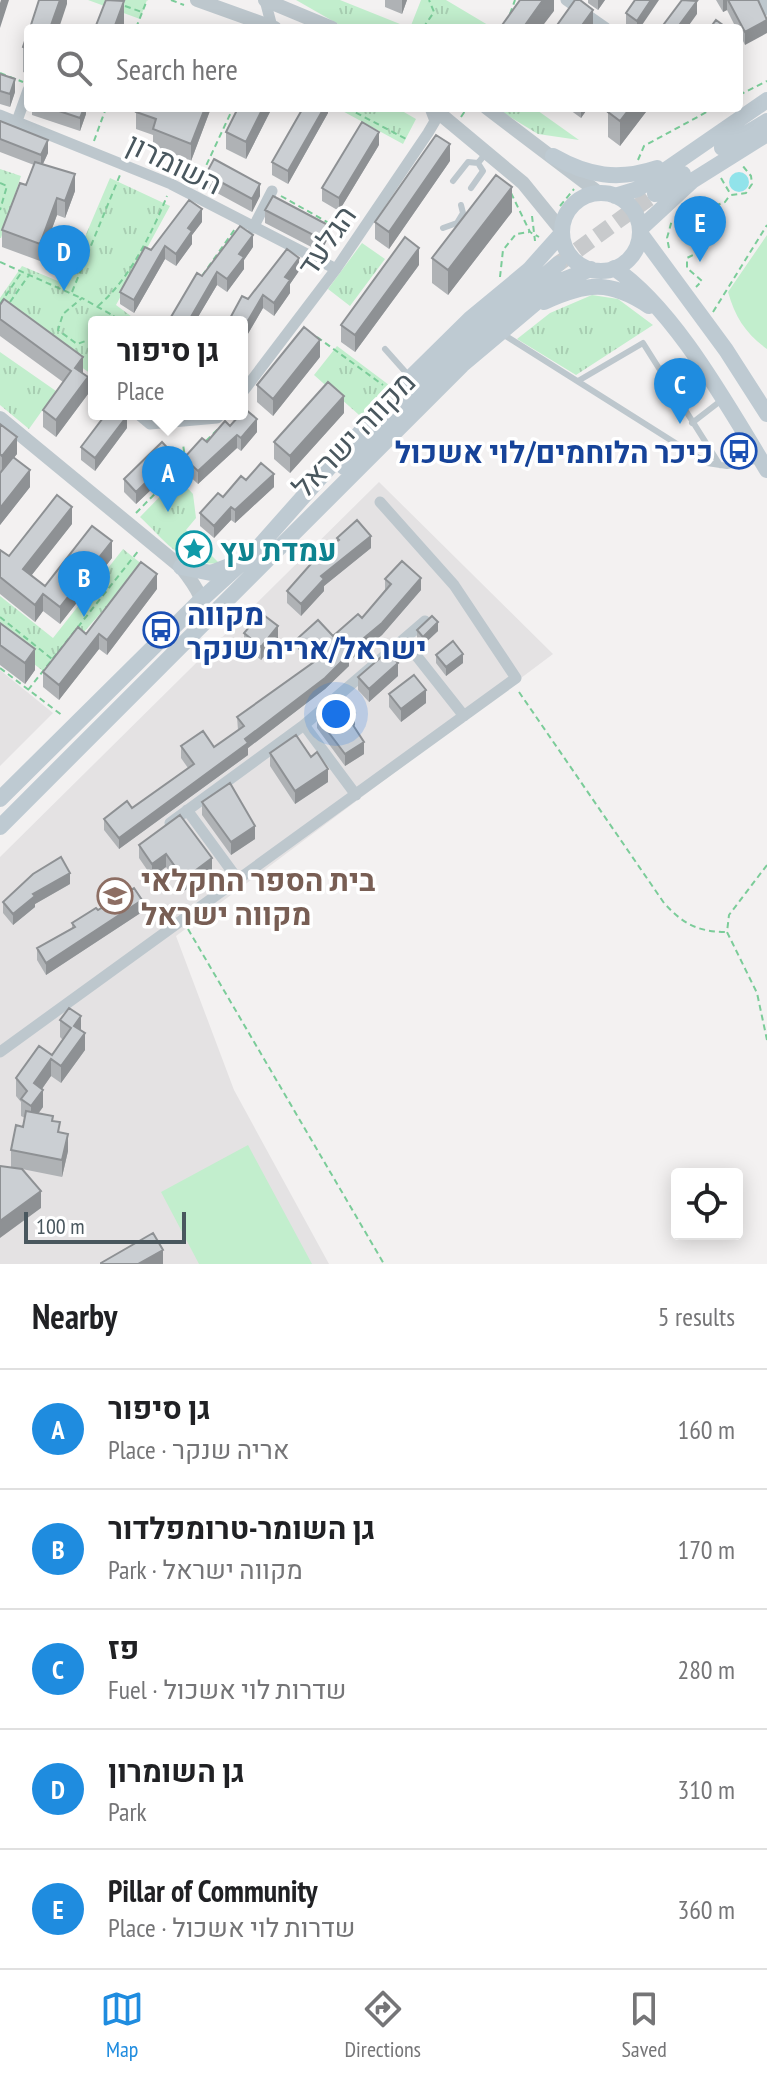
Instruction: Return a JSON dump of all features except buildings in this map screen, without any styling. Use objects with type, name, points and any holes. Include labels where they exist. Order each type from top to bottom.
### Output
[{"type":"main road","points":[[767,100],[632,192],[607,194],[573,205],[562,232],[568,252],[591,269],[614,268],[632,254],[640,231],[692,181],[767,134]]},
{"type":"main road","points":[[655,194],[767,121]]},
{"type":"main road","points":[[553,156],[599,176],[630,175],[670,164]]},
{"type":"main road","points":[[607,194],[630,205],[651,252],[707,323],[767,414]]},
{"type":"main road","name":"מקווה ישראל","points":[[4,788],[75,725],[202,599],[246,560],[394,394],[538,262],[562,232]]},
{"type":"main road","points":[[328,500],[335,478],[453,355],[558,264]]},
{"type":"main road","points":[[614,268],[644,291],[661,313],[723,399],[764,465]]},
{"type":"main road","name":"מקווה ישראל","points":[[0,827],[426,399],[498,331],[563,280],[591,269]]},
{"type":"main road","points":[[511,320],[553,297],[598,285],[622,290],[661,313]]},
{"type":"main road","points":[[315,484],[335,478]]},
{"type":"main road","points":[[181,567],[211,573],[246,560]]},
{"type":"street","points":[[197,0],[262,24]]},
{"type":"street","points":[[265,0],[272,24]]},
{"type":"street","points":[[265,0],[323,24]]},
{"type":"street","points":[[289,0],[317,21]]},
{"type":"street","points":[[762,0],[767,10]]},
{"type":"street","points":[[570,3],[600,24]]},
{"type":"street","points":[[17,121],[24,101]]},
{"type":"street","name":"הגלעד","points":[[248,385],[357,239],[435,121],[433,112]]},
{"type":"street","points":[[436,112],[483,157],[523,183],[562,232]]},
{"type":"street","points":[[492,112],[583,181],[607,194]]},
{"type":"street","name":"השומרון","points":[[0,115],[171,184],[336,269]]},
{"type":"street","points":[[253,228],[272,191]]},
{"type":"street","points":[[0,418],[181,567],[202,599],[204,613],[200,627]]},
{"type":"street","points":[[145,420],[150,424],[195,420]]},
{"type":"street","points":[[0,1052],[516,678],[454,585],[380,502]]},
{"type":"street","points":[[156,835],[304,725],[425,621]]},
{"type":"street","points":[[404,640],[464,716]]},
{"type":"street","points":[[304,725],[356,795]]},
{"type":"street","points":[[187,810],[239,881]]},
{"type":"lane","points":[[453,181],[468,162],[483,157],[483,171],[471,188]]},
{"type":"lane","points":[[443,228],[457,223],[463,213],[461,205]]},
{"type":"lane","points":[[498,331],[707,463],[764,465]]},
{"type":"lane","points":[[578,381],[643,343],[720,465]]},
{"type":"lane","points":[[385,349],[410,378]]},
{"type":"lane","points":[[692,423],[723,399]]},
{"type":"path","points":[[138,24],[147,0]]},
{"type":"path","points":[[426,24],[434,12],[429,0]]},
{"type":"path","points":[[510,14],[515,0]]},
{"type":"path","points":[[121,4],[142,12]]},
{"type":"path","points":[[0,73],[24,82]]},
{"type":"path","points":[[743,93],[767,81]]},
{"type":"path","points":[[91,150],[105,112]]},
{"type":"path","points":[[192,195],[231,112]]},
{"type":"path","points":[[354,112],[419,147]]},
{"type":"path","points":[[630,175],[644,146],[707,112]]},
{"type":"path","points":[[687,217],[725,202],[731,195],[746,193],[752,184],[738,157]]},
{"type":"path","points":[[72,292],[125,163]]},
{"type":"path","points":[[716,169],[731,195]]},
{"type":"path","points":[[551,216],[583,181]]},
{"type":"path","points":[[0,183],[7,186],[0,210]]},
{"type":"path","points":[[98,306],[121,280],[152,229],[171,184]]},
{"type":"path","points":[[272,191],[357,239]]},
{"type":"path","points":[[675,213],[700,221],[709,233],[707,248],[687,258],[687,268],[702,281],[692,293]]},
{"type":"path","points":[[651,252],[670,255],[667,238],[672,220]]},
{"type":"path","name":"השומרון","points":[[196,284],[240,221]]},
{"type":"path","points":[[707,323],[767,225]]},
{"type":"path","points":[[503,292],[503,250],[516,234],[535,231]]},
{"type":"path","points":[[0,262],[72,292],[112,315]]},
{"type":"path","points":[[0,304],[22,272]]},
{"type":"path","points":[[8,306],[30,274]]},
{"type":"path","points":[[82,298],[63,314],[58,330],[77,344],[88,340]]},
{"type":"path","points":[[172,316],[177,309]]},
{"type":"path","points":[[316,337],[394,394]]},
{"type":"path","points":[[202,446],[220,420]]},
{"type":"path","points":[[171,478],[185,458],[183,444]]},
{"type":"path","points":[[127,522],[191,456]]},
{"type":"path","points":[[28,690],[147,540]]},
{"type":"path","points":[[0,617],[52,659]]},
{"type":"path","points":[[0,668],[75,725]]},
{"type":"path","points":[[511,681],[664,903],[690,927],[707,932],[727,932]]},
{"type":"path","points":[[767,865],[729,915],[727,932],[757,993],[767,1040]]},
{"type":"path","points":[[184,921],[384,1264]]},
{"type":"shaded area","name":"בית הספר החקלאי מקווה ישראל","points":[[379,482],[553,654],[176,936],[234,1090],[329,1264],[0,1264],[0,857]]},
{"type":"shaded area","points":[[0,670],[53,713],[0,766]]},
{"type":"green space","points":[[88,0],[147,0],[140,19]]},
{"type":"green space","points":[[296,0],[340,0],[400,24],[338,24]]},
{"type":"green space","points":[[421,0],[446,0],[486,24],[412,24]]},
{"type":"green space","points":[[344,112],[404,112],[416,119],[403,144]]},
{"type":"green space","points":[[502,112],[540,112],[579,140],[538,134]]},
{"type":"green space","points":[[0,169],[21,176],[1,238],[0,238]]},
{"type":"green space","points":[[110,178],[170,206],[116,305],[131,316],[88,316],[88,372],[0,310],[0,298],[22,266],[65,284]]},
{"type":"green space","points":[[767,235],[767,349],[742,324],[728,292]]},
{"type":"green space","points":[[362,243],[385,259],[350,306],[328,289]]},
{"type":"green space","points":[[592,295],[618,299],[653,325],[576,375],[517,339],[550,313]]},
{"type":"green space","points":[[337,346],[397,391],[367,422],[314,375]]},
{"type":"green space","points":[[0,352],[56,391],[29,429],[0,405]]},
{"type":"green space","points":[[178,478],[193,494],[196,518],[186,530],[219,563],[184,557],[140,517]]},
{"type":"green space","points":[[123,549],[143,565],[47,674],[0,638],[0,596],[53,638]]},
{"type":"green space","points":[[248,1145],[312,1264],[199,1264],[161,1192]]},
{"type":"water","points":[[739,172],[746,175],[749,182],[746,189],[739,192],[732,189],[729,182],[732,175]]},
{"type":"tunnel","points":[[558,264],[655,194]]},
{"type":"place","name":"Pillar of Community","points":[[700,262]]},
{"type":"place","name":"גן השומרון","points":[[64,291]]},
{"type":"place","name":"פז","points":[[680,424]]},
{"type":"place","name":"כיכר הלוחמים/לוי אשכול","points":[[739,451]]},
{"type":"place","name":"גן סיפור","points":[[168,512]]},
{"type":"place","name":"עמדת עץ","points":[[194,549]]},
{"type":"place","name":"גן השומר-טרומפלדור","points":[[84,617]]},
{"type":"place","name":"מקווה ישראל/אריה שנקר","points":[[161,630]]},
{"type":"place","name":"בית הספר החקלאי מקווה ישראל","points":[[115,896]]}]
